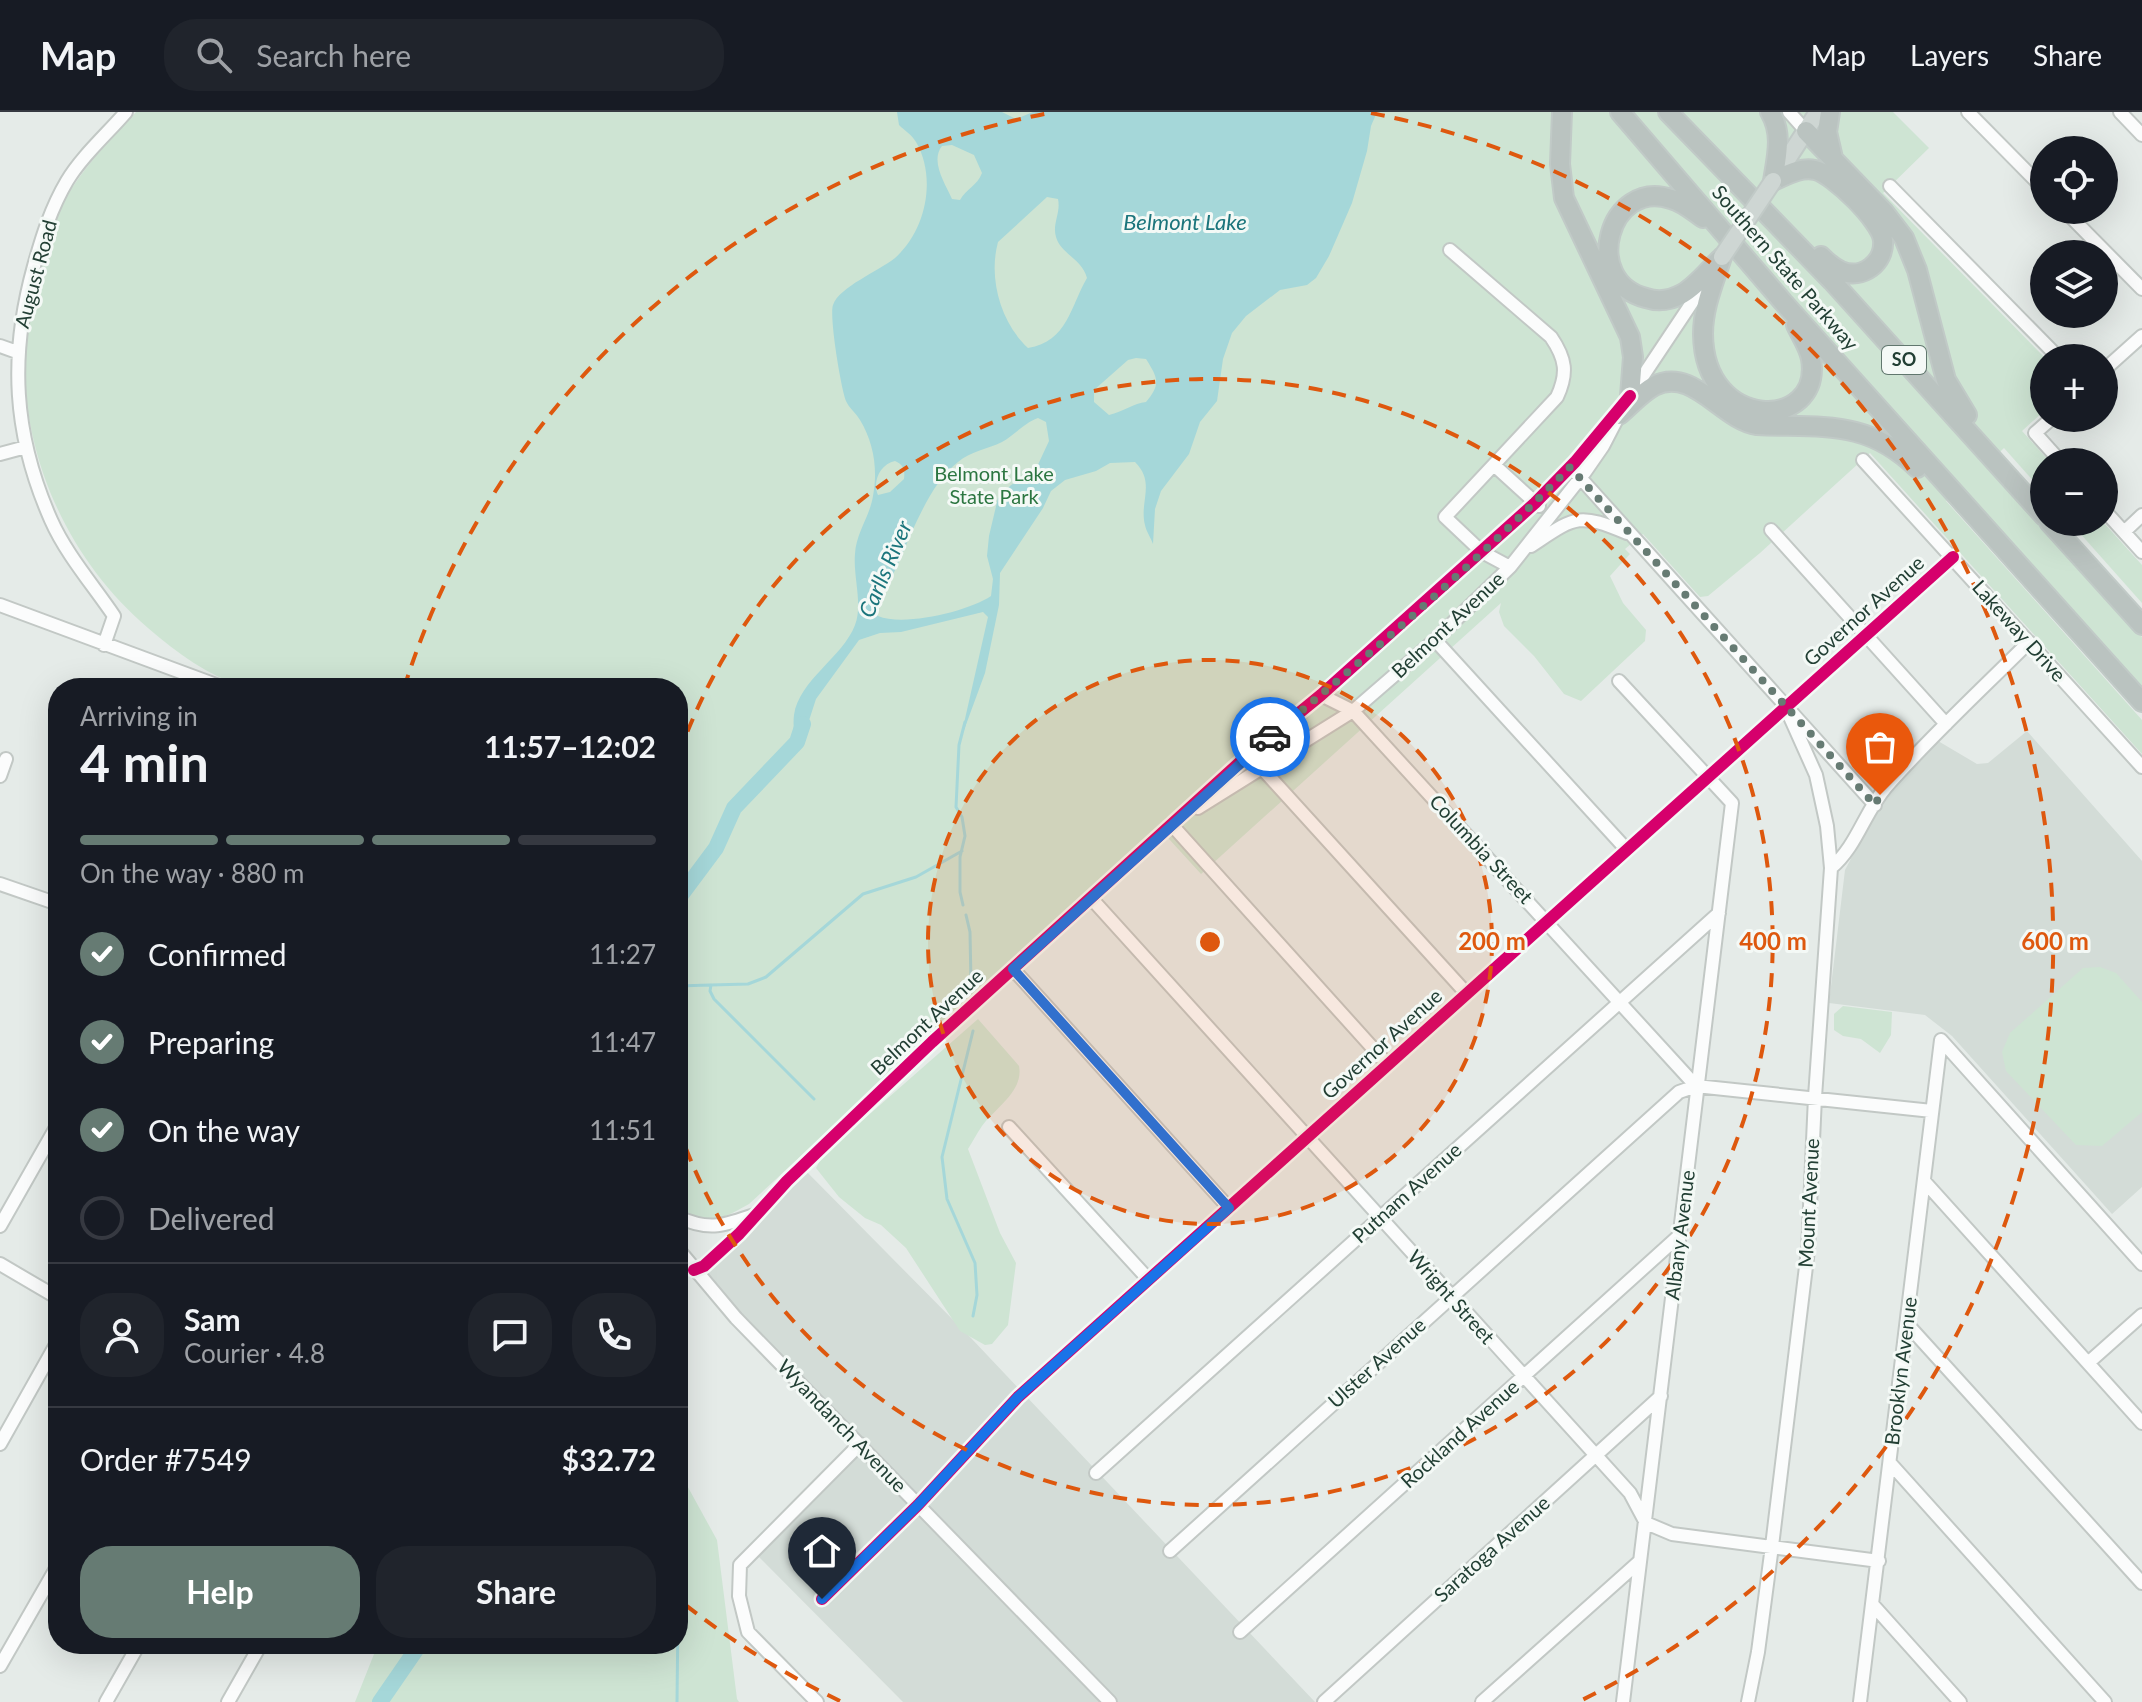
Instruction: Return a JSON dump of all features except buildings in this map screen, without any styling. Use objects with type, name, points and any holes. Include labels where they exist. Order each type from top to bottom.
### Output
[{"type":"highway","points":[[1562,112],[1562,189],[1630,337],[1633,357],[1630,396]]},
{"type":"highway","name":"Southern State Parkway","points":[[1620,112],[1783,302],[2142,702]]},
{"type":"highway","name":"Southern State Parkway","points":[[1668,112],[1797,244],[2030,500]]},
{"type":"highway","points":[[1685,112],[1713,143],[1742,186]]},
{"type":"highway","points":[[1770,112],[1779,140],[1773,181],[1801,170],[1824,173],[1874,221],[1881,232],[1883,245],[1873,265],[1863,272],[1850,273],[1840,271],[1818,254],[1797,244]]},
{"type":"highway","points":[[1830,112],[1828,141],[1835,165]]},
{"type":"highway","points":[[1806,131],[1835,165],[1884,212],[1904,238],[1917,270],[1948,386],[2009,477]]},
{"type":"highway","points":[[1722,257],[1683,294],[1654,300],[1635,295],[1616,277],[1608,257],[1608,238],[1615,221],[1626,209],[1641,200],[1660,197],[1682,203],[1728,237]]},
{"type":"highway","points":[[1722,257],[1706,309],[1704,344],[1708,362],[1720,385],[1729,398],[1746,409],[1768,412],[1786,407],[1801,395],[1810,377],[1810,354],[1783,302]]},
{"type":"highway","points":[[1619,415],[1654,386],[1675,383],[1694,388],[1732,416],[1752,425],[1837,428],[1865,433],[1892,446],[1971,512]]},
{"type":"highway","points":[[2062,536],[2142,625]]},
{"type":"main road","name":"Belmont Avenue","points":[[1722,257],[1818,112]]},
{"type":"street","name":"August Road","points":[[104,645],[114,616],[52,522],[26,447],[19,401],[17,352],[29,285],[42,237],[56,202],[69,178],[126,112]]},
{"type":"street","points":[[1789,112],[1806,131]]},
{"type":"street","points":[[1968,112],[2030,175]]},
{"type":"street","points":[[2120,112],[2142,135]]},
{"type":"street","points":[[1890,186],[2045,344]]},
{"type":"street","points":[[2078,224],[2142,289]]},
{"type":"street","points":[[1450,250],[1551,337],[1563,354],[1566,368],[1557,397],[1445,517],[1482,552],[1510,567]]},
{"type":"street","name":"Belmont Avenue","points":[[1171,824],[1353,711],[1435,640],[1510,567],[1603,446],[1630,396],[1722,257]]},
{"type":"street","points":[[2118,357],[2142,336]]},
{"type":"street","points":[[0,346],[17,352]]},
{"type":"street","name":"Belmont Avenue","points":[[694,1270],[704,1266],[760,1213],[787,1181],[932,1042],[1171,824],[1321,695],[1535,503],[1630,396]]},
{"type":"street","points":[[2036,432],[2048,448]]},
{"type":"street","points":[[0,454],[26,447]]},
{"type":"street","name":"Lakeway Drive","points":[[1863,460],[2142,767]]},
{"type":"street","points":[[1494,465],[1551,516]]},
{"type":"street","points":[[1570,467],[1875,805]]},
{"type":"street","points":[[2124,532],[2142,515]]},
{"type":"street","points":[[1522,552],[1561,527],[1581,519],[1602,522],[1630,535]]},
{"type":"street","points":[[2118,525],[2142,552]]},
{"type":"street","points":[[1771,530],[1946,724]]},
{"type":"street","name":"Governor Avenue","points":[[822,1599],[918,1505],[1018,1397],[1953,557]]},
{"type":"street","points":[[0,605],[196,678]]},
{"type":"street","points":[[1435,640],[1627,850]]},
{"type":"street","points":[[1831,868],[1847,855],[1885,789],[2029,642]]},
{"type":"street","name":"Albany Avenue","points":[[1619,681],[1732,803],[1623,1702]]},
{"type":"street","name":"Columbia Street","points":[[1321,695],[1353,711],[1696,1086]]},
{"type":"street","name":"Mount Avenue","points":[[1748,1702],[1758,1652],[1808,1250],[1831,868],[1827,826],[1816,775],[1786,708]]},
{"type":"street","points":[[1249,754],[1467,994]]},
{"type":"street","points":[[0,776],[6,759]]},
{"type":"street","points":[[1171,824],[1388,1065]]},
{"type":"street","points":[[0,884],[48,901]]},
{"type":"street","name":"Wright Street","points":[[1091,898],[1630,1493],[1646,1523]]},
{"type":"street","name":"Putnam Avenue","points":[[1096,1473],[1719,913]]},
{"type":"street","points":[[1013,969],[1229,1208]]},
{"type":"street","name":"Brooklyn Avenue","points":[[1860,1702],[1941,1040],[2142,1264]]},
{"type":"street","points":[[1696,1086],[1932,1111]]},
{"type":"street","name":"Ulster Avenue","points":[[1170,1551],[1679,1092],[1696,1086]]},
{"type":"street","points":[[1009,1127],[1149,1280]]},
{"type":"street","points":[[0,1226],[48,1142]]},
{"type":"street","points":[[1924,1181],[2142,1423]]},
{"type":"street","points":[[688,1222],[699,1227],[724,1225],[760,1213]]},
{"type":"street","name":"Rockland Avenue","points":[[1240,1632],[1680,1235]]},
{"type":"street","name":"Wyandanch Avenue","points":[[688,1262],[736,1318],[1110,1702]]},
{"type":"street","points":[[0,1264],[48,1292]]},
{"type":"street","points":[[2088,1363],[2142,1315]]},
{"type":"street","points":[[1907,1324],[2142,1583]]},
{"type":"street","points":[[0,1444],[48,1359]]},
{"type":"street","name":"Saratoga Avenue","points":[[1324,1702],[1661,1396]]},
{"type":"street","points":[[817,1702],[748,1632],[739,1596],[740,1565],[860,1444]]},
{"type":"street","points":[[1890,1463],[2105,1702]]},
{"type":"street","points":[[1646,1523],[1672,1534],[1879,1561]]},
{"type":"street","points":[[1482,1702],[1640,1561]]},
{"type":"street","points":[[0,1666],[48,1582]]},
{"type":"street","points":[[1873,1605],[1960,1702]]},
{"type":"street","points":[[106,1702],[133,1654]]},
{"type":"street","points":[[228,1702],[255,1654]]},
{"type":"shaded area","points":[[2027,731],[2142,861],[2142,1187],[2112,1214],[1952,1036],[1925,1015],[1829,1003],[1845,870],[1886,792],[1933,738],[1977,764],[1988,763]]},
{"type":"shaded area","points":[[804,1169],[971,1338],[1315,1702],[903,1702],[753,1551],[864,1450],[694,1270]]},
{"type":"green space","name":"Belmont Lake State Park","points":[[136,112],[1893,112],[1929,148],[1883,193],[2031,344],[2030,424],[2022,431],[2037,448],[2030,448],[2030,477],[2004,448],[1986,465],[2030,514],[2030,536],[2050,536],[2142,637],[2142,689],[1960,487],[1946,501],[2142,720],[2142,754],[1870,453],[1708,596],[1700,597],[1643,534],[1625,549],[1630,554],[1610,576],[1623,603],[1646,630],[1645,641],[1581,701],[1564,694],[1534,656],[1504,626],[1499,612],[1501,603],[1201,874],[1158,827],[749,1204],[715,1219],[688,1216],[688,678],[220,678],[171,647],[121,602],[76,543],[44,476],[34,441],[24,367],[29,312],[50,233],[71,189]]},
{"type":"green space","points":[[2082,536],[2116,536],[2142,565],[2142,603]]},
{"type":"green space","points":[[2100,967],[2116,973],[2142,1002],[2142,1112],[2102,1146],[2076,1145],[2006,1071],[2002,1052],[2010,1033],[2083,968]]},
{"type":"green space","points":[[1843,1006],[1892,1012],[1891,1035],[1880,1053],[1861,1039],[1843,1036],[1834,1030],[1834,1014]]},
{"type":"green space","points":[[978,1019],[1019,1066],[1013,1091],[982,1126],[968,1149],[1000,1233],[1016,1263],[1008,1325],[992,1344],[985,1345],[960,1331],[906,1248],[881,1225],[865,1218],[839,1197],[816,1168],[823,1155]]},
{"type":"green space","points":[[688,1487],[717,1540],[739,1702],[355,1702],[374,1654],[688,1654]]},
{"type":"water","name":"Belmont Lake","points":[[897,112],[1002,112],[1016,119],[1033,112],[1377,112],[1352,203],[1316,278],[1307,285],[1280,290],[1246,316],[1232,333],[1223,359],[1217,401],[1200,422],[1189,454],[1161,491],[1155,509],[1153,544],[1144,516],[1145,477],[1135,462],[1110,463],[1096,471],[1065,480],[1051,491],[1000,573],[999,605],[985,673],[960,741],[988,617],[983,612],[859,640],[816,699],[801,745],[794,739],[798,702],[812,680],[841,648],[855,625],[858,608],[856,546],[874,486],[874,457],[869,438],[844,394],[834,337],[833,305],[843,292],[895,258],[906,247],[921,219],[925,203],[927,187],[922,156],[914,139],[899,125]],"holes":[[[952,145],[974,155],[982,173],[960,200],[952,199],[940,172],[938,158],[942,146]],[[1047,197],[1058,199],[1056,237],[1062,248],[1081,266],[1087,278],[1060,330],[1041,344],[1028,348],[1004,313],[996,285],[998,242]],[[1146,359],[1156,385],[1146,402],[1109,415],[1094,402],[1094,390],[1128,360]],[[1038,418],[1046,422],[1049,441],[1035,471],[1011,485],[998,498],[987,556],[993,579],[991,596],[968,607],[936,616],[904,620],[878,616],[874,610],[922,511],[944,475],[963,458],[1002,442]],[[895,461],[898,463],[903,468],[904,479],[890,492],[878,495],[877,479],[885,466]]]},
{"type":"waterway","points":[[963,905],[960,857],[965,836],[962,817],[956,807],[959,745],[965,722]]},
{"type":"waterway","name":"Carlls River","points":[[688,886],[716,848],[734,808],[797,742],[803,724]]},
{"type":"waterway","points":[[814,1099],[714,999],[711,985],[748,984],[766,977],[863,894],[916,877],[962,851]]},
{"type":"waterway","points":[[966,915],[970,932],[971,983]]},
{"type":"waterway","points":[[688,986],[710,985]]},
{"type":"waterway","points":[[973,1031],[942,1157],[947,1199],[975,1263],[977,1295],[973,1316]]},
{"type":"waterway","name":"Carlls River","points":[[380,1702],[413,1654]]},
{"type":"waterway","points":[[677,1702],[678,1654]]},
{"type":"cycle path","points":[[694,1270],[704,1266],[739,1234],[787,1181],[932,1042],[1249,754],[1321,695],[1535,503],[1575,462],[1630,396]]},
{"type":"cycle path","points":[[822,1599],[918,1505],[1018,1397],[1953,557]]},
{"type":"way so far","points":[[1270,737],[1482,552],[1570,467],[1875,805],[1880,795]]},
{"type":"route","points":[[822,1599],[918,1505],[1018,1397],[1229,1208],[1013,969],[1270,737]]}]
